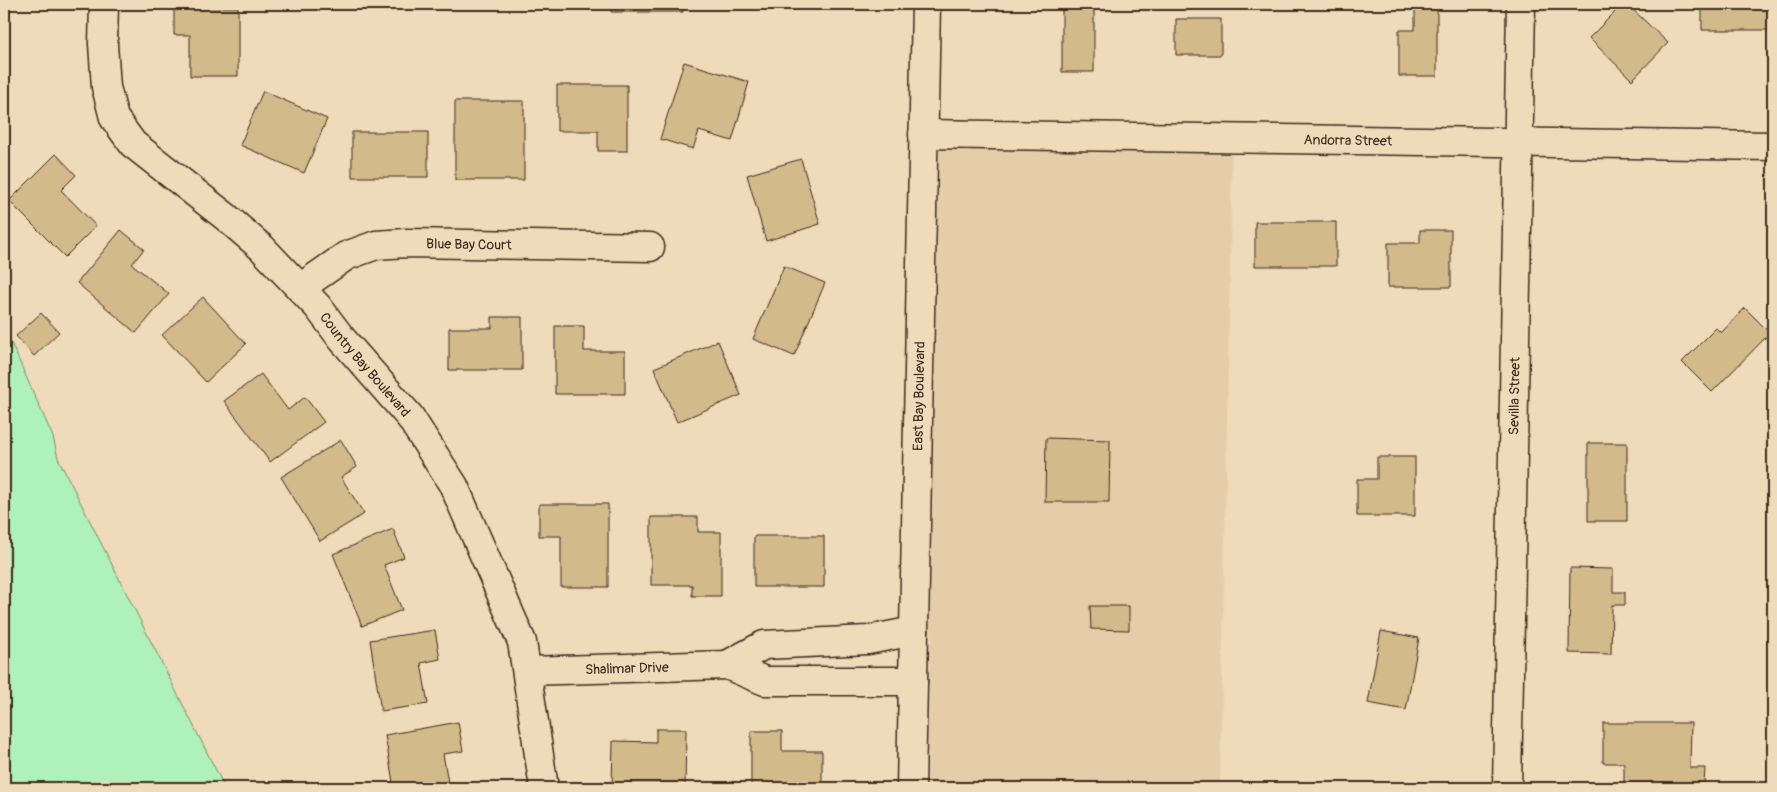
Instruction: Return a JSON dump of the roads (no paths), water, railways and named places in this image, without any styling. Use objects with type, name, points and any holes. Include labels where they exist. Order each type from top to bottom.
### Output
[{"type":"street","name":"Country Bay Boulevard","points":[[104,4],[103,44],[106,87],[114,118],[133,144],[255,242],[318,307],[342,339],[410,417],[454,486],[522,642],[544,788]]},
{"type":"street","name":"East Bay Boulevard","points":[[911,788],[926,4]]},
{"type":"street","name":"Sevilla Street","points":[[1507,788],[1521,4]]},
{"type":"street","name":"Andorra Street","points":[[923,134],[1773,146]]},
{"type":"street","name":"Blue Bay Court","points":[[300,288],[346,256],[376,245],[406,243],[650,247]]},
{"type":"street","name":"Shalimar Drive","points":[[727,665],[764,646],[851,642],[914,632]]},
{"type":"street","name":"Shalimar Drive","points":[[527,671],[727,665],[765,681],[913,681]]}]
